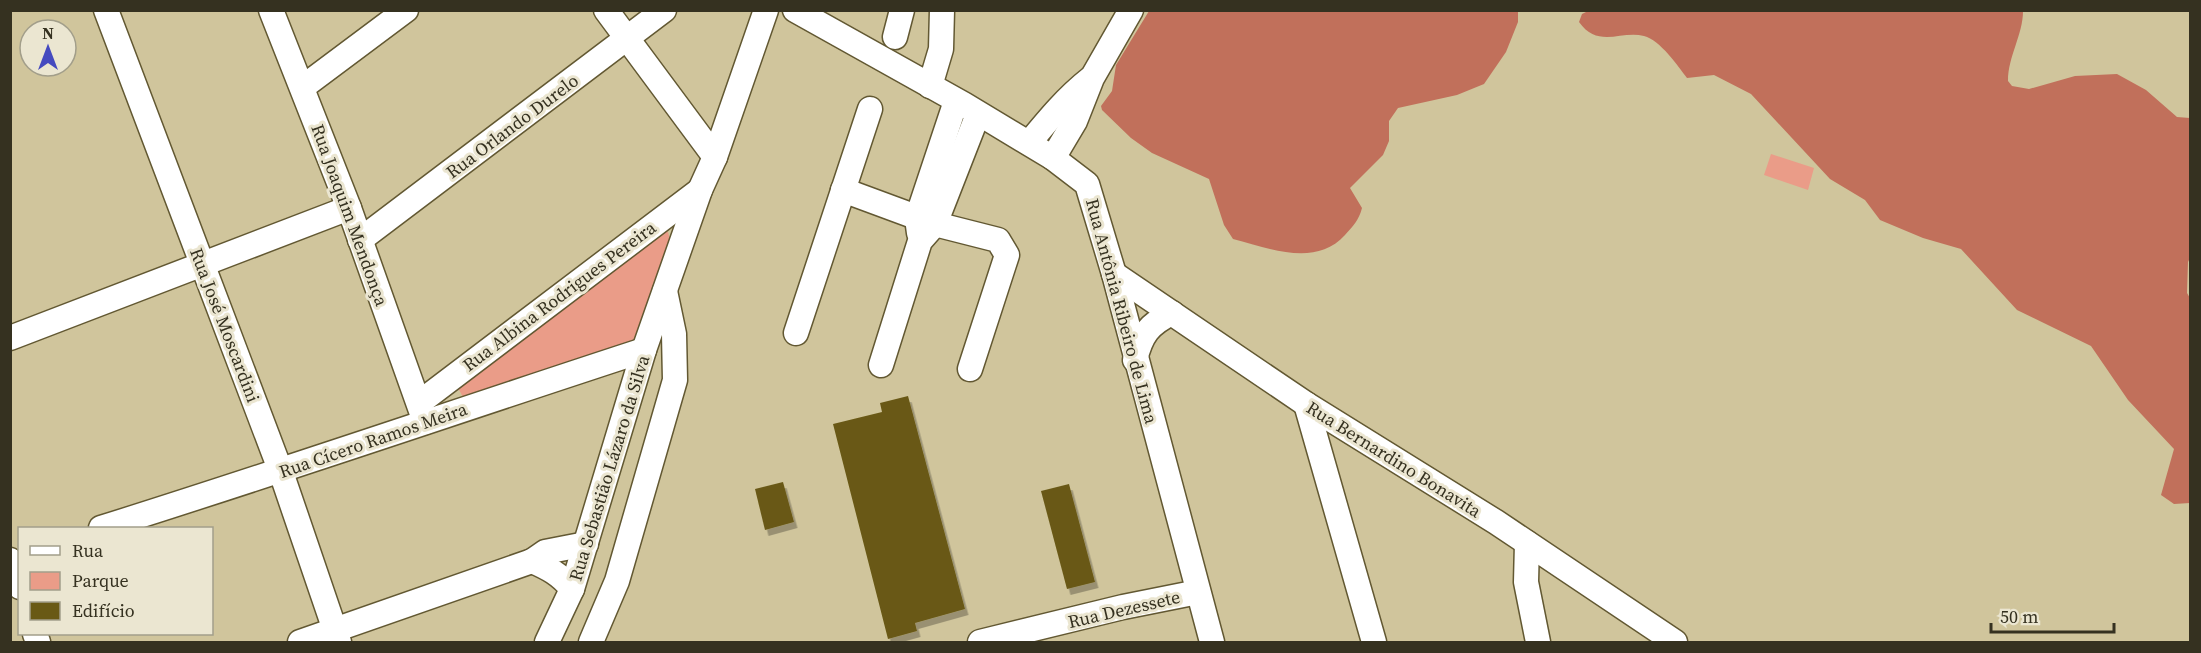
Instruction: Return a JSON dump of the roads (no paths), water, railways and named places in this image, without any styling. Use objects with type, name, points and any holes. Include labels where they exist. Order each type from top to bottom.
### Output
[{"type":"street","name":"Rua José Moscardini","points":[[106,10],[281,472],[337,637]]},
{"type":"street","name":"Rua Joaquim Mendonça","points":[[271,10],[349,208],[422,412]]},
{"type":"street","points":[[303,87],[406,10]]},
{"type":"street","points":[[606,10],[715,157]]},
{"type":"street","name":"Rua Orlando Durelo","points":[[360,240],[664,10]]},
{"type":"street","name":"Rua Sebastião Lázaro da Silva","points":[[547,642],[572,589],[644,350],[766,10]]},
{"type":"street","name":"Rua Antônia Ribeiro de Lima","points":[[795,10],[1053,158],[1087,184],[1114,274],[1212,642]]},
{"type":"street","points":[[895,37],[902,10]]},
{"type":"street","points":[[930,86],[941,49],[942,10]]},
{"type":"street","points":[[1053,158],[1075,122],[1092,78],[1131,10]]},
{"type":"street","points":[[1029,144],[1052,114],[1092,78]]},
{"type":"street","points":[[881,365],[924,228],[956,101]]},
{"type":"street","points":[[796,333],[870,110]]},
{"type":"street","points":[[924,228],[978,114]]},
{"type":"street","name":"Rua Albina Rodrigues Pereira","points":[[422,412],[700,190]]},
{"type":"street","points":[[843,190],[924,228],[998,240],[1007,255],[970,369]]},
{"type":"street","points":[[10,339],[349,208]]},
{"type":"street","name":"Rua Bernardino Bonavita","points":[[1114,274],[1306,404],[1496,522],[1675,642]]},
{"type":"street","name":"Rua Sebastião Lázaro da Silva","points":[[591,642],[617,581],[675,380],[674,334],[665,291]]},
{"type":"street","points":[[1136,360],[1139,345],[1146,331],[1158,320],[1172,313]]},
{"type":"street","name":"Rua Cícero Ramos Meira","points":[[104,527],[281,472],[422,412],[644,350]]},
{"type":"street","points":[[1306,404],[1374,642]]},
{"type":"street","points":[[1527,543],[1526,582],[1538,642]]},
{"type":"street","points":[[300,642],[337,637],[532,561],[545,552],[586,544]]},
{"type":"street","points":[[10,559],[18,581]]},
{"type":"street","points":[[532,561],[553,570],[564,578],[572,589]]},
{"type":"street","name":"Rua Dezessete","points":[[980,642],[1123,607],[1198,592]]}]
